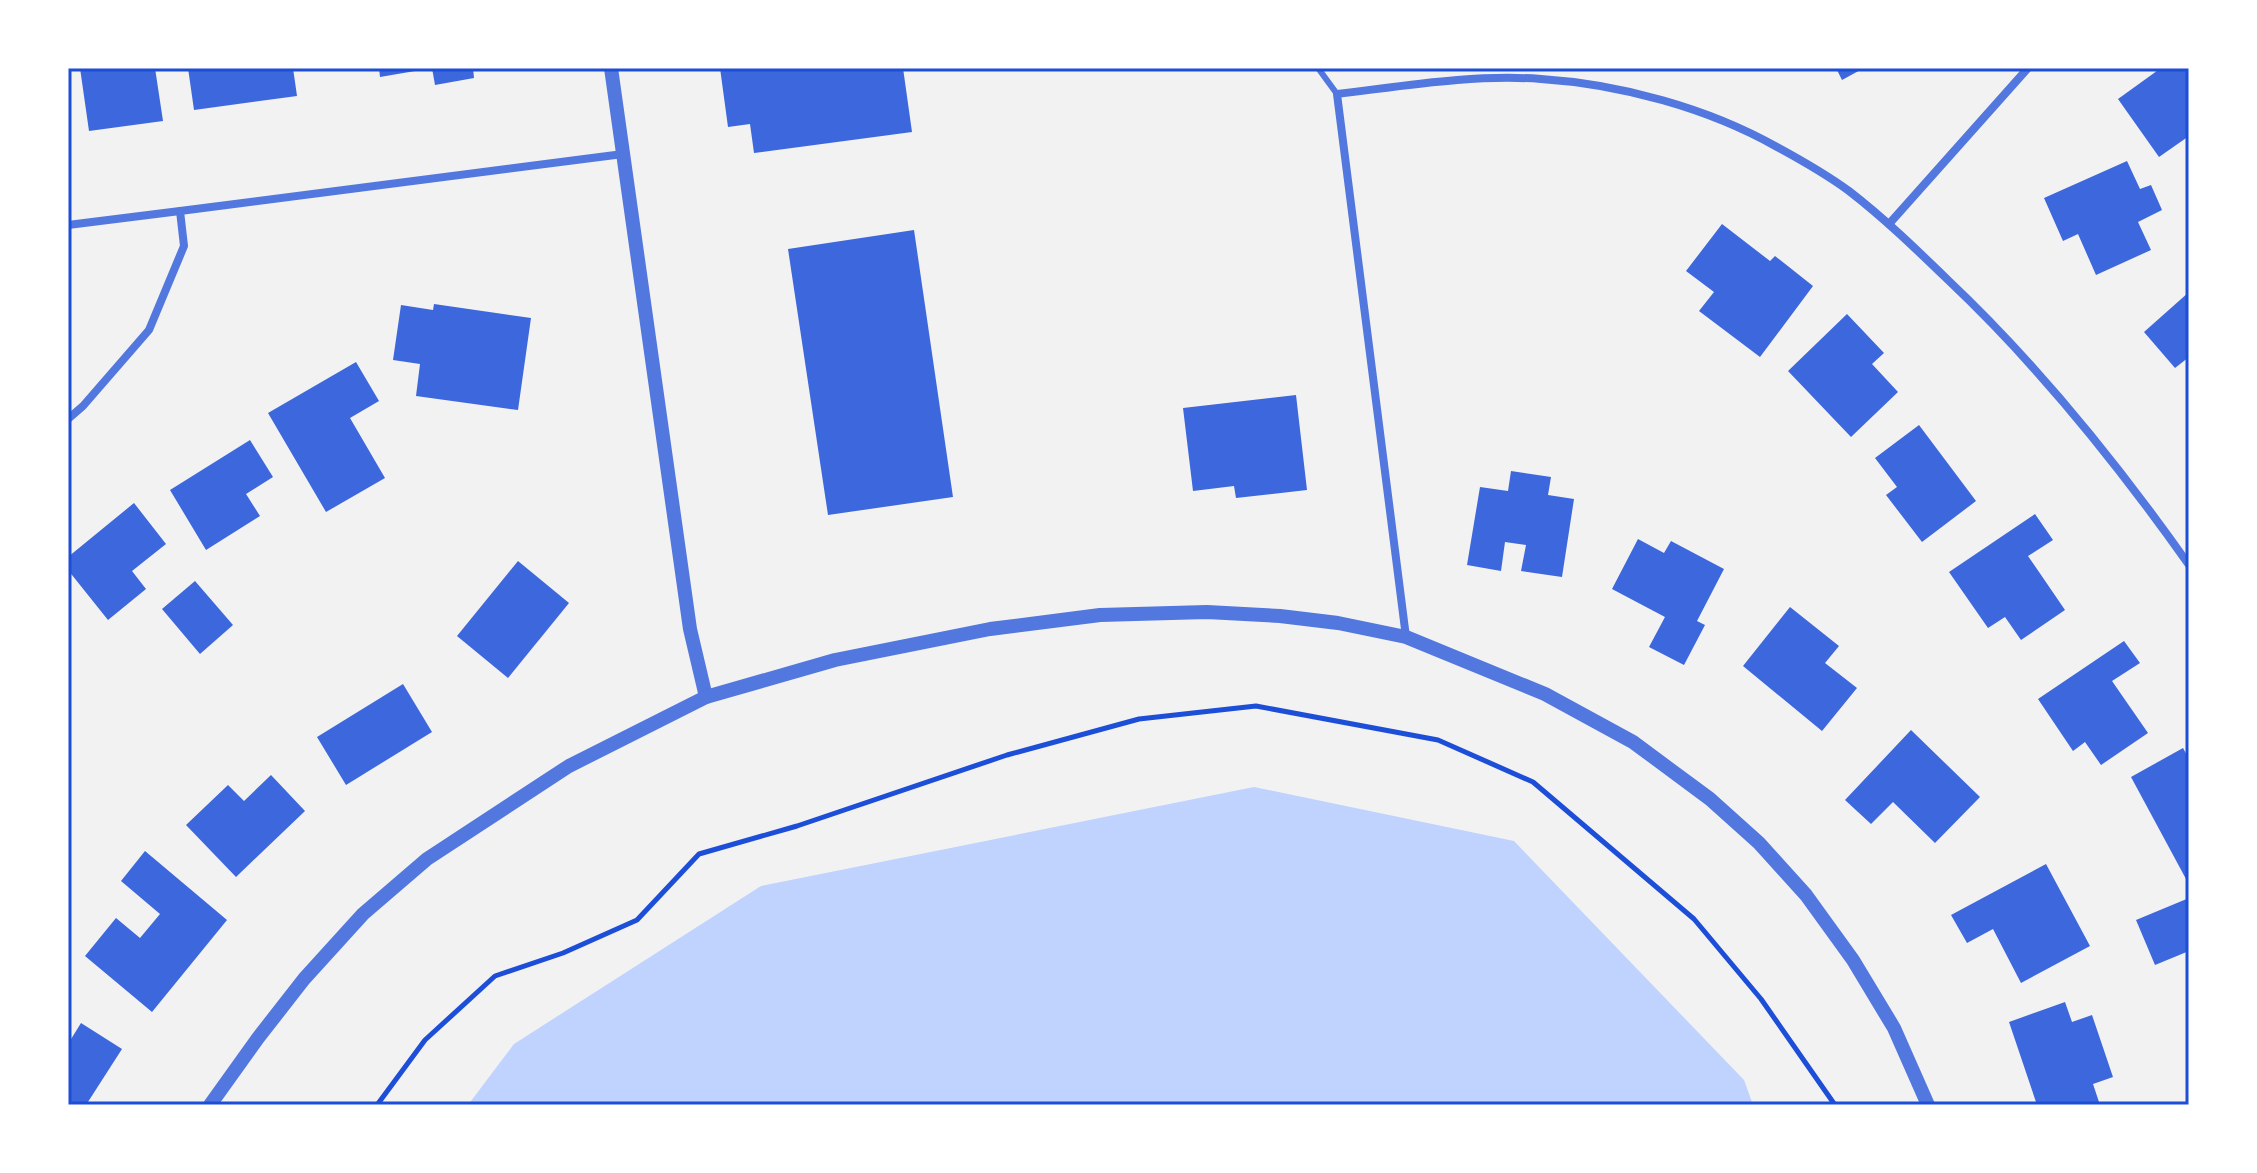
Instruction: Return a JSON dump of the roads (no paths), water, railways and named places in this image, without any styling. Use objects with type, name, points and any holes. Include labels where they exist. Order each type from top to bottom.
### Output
[{"type":"street","points":[[611,68],[690,629],[706,697]]},
{"type":"street","points":[[1889,224],[2028,68]]},
{"type":"street","points":[[1406,637],[1337,94],[1474,79],[1541,79],[1623,90],[1702,113],[1777,147],[1847,190],[1889,224],[1988,319],[2074,413],[2134,488],[2189,565]]},
{"type":"street","points":[[68,225],[623,154]]},
{"type":"street","points":[[68,419],[149,330],[184,246],[180,211]]},
{"type":"street","points":[[210,1105],[304,979],[363,914],[427,859],[569,766],[706,697],[850,657],[990,629],[1100,615],[1207,612],[1338,623],[1406,637],[1545,694],[1633,742],[1710,799],[1759,843],[1795,883],[1844,948],[1894,1028],[1928,1105]]},
{"type":"lane","points":[[1318,68],[1337,94]]},
{"type":"water","points":[[1254,787],[1514,841],[1744,1080],[1753,1105],[468,1105],[514,1044],[761,886]]}]
